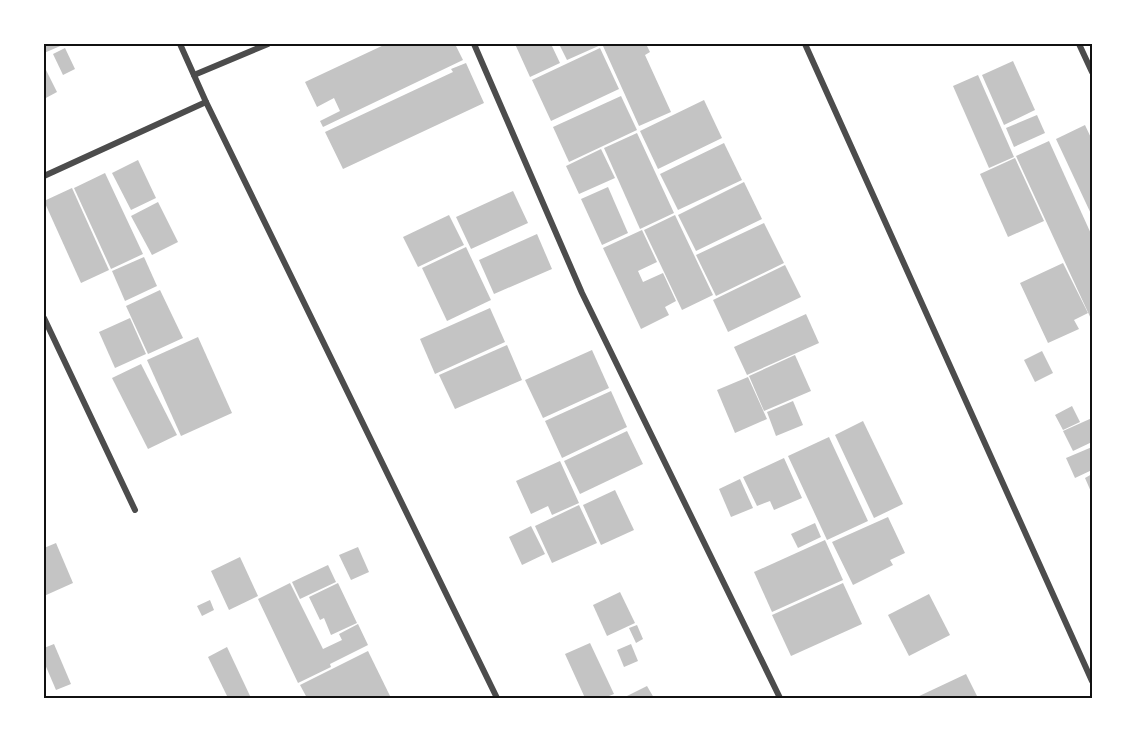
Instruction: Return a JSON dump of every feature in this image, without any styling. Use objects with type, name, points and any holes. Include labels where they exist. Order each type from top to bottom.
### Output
[{"type":"street","points":[[180,44],[206,102],[497,699]]},
{"type":"street","points":[[194,75],[268,44]]},
{"type":"street","points":[[474,44],[582,293],[780,699]]},
{"type":"street","points":[[805,44],[1092,681]]},
{"type":"street","points":[[1079,44],[1092,72]]},
{"type":"street","points":[[44,176],[206,102]]},
{"type":"street","points":[[44,318],[135,510]]},
{"type":"building","points":[[44,44],[65,44],[44,53]]},
{"type":"building","points":[[386,44],[455,44],[463,60],[323,127],[320,121],[340,111],[334,98],[317,107],[305,82]]},
{"type":"building","points":[[515,44],[551,44],[560,63],[530,77]]},
{"type":"building","points":[[559,44],[603,44],[567,60]]},
{"type":"building","points":[[646,44],[650,52],[645,55],[671,112],[639,126],[603,46]]},
{"type":"building","points":[[65,48],[75,69],[63,75],[53,54]]},
{"type":"building","points":[[600,48],[619,89],[551,121],[532,80]]},
{"type":"building","points":[[1013,61],[1035,110],[1004,125],[982,75]]},
{"type":"building","points":[[466,63],[484,103],[343,169],[325,132],[453,72],[451,69]]},
{"type":"building","points":[[44,66],[57,92],[44,99]]},
{"type":"building","points":[[978,75],[1014,157],[989,168],[953,86]]},
{"type":"building","points":[[621,96],[637,130],[569,162],[553,127]]},
{"type":"building","points":[[704,100],[722,138],[658,169],[640,131]]},
{"type":"building","points":[[1037,115],[1045,133],[1014,147],[1006,128]]},
{"type":"building","points":[[1085,125],[1092,140],[1092,216],[1056,139]]},
{"type":"building","points":[[637,133],[674,213],[640,229],[604,148]]},
{"type":"building","points":[[1049,141],[1092,236],[1092,321],[1016,156]]},
{"type":"building","points":[[724,143],[742,180],[678,210],[660,174]]},
{"type":"building","points":[[601,149],[615,178],[579,194],[566,166]]},
{"type":"building","points":[[1015,158],[1044,221],[1008,237],[980,174]]},
{"type":"building","points":[[138,160],[156,198],[131,210],[112,173]]},
{"type":"building","points":[[105,173],[143,254],[111,269],[74,188]]},
{"type":"building","points":[[744,182],[762,219],[696,251],[678,215]]},
{"type":"building","points":[[608,187],[628,233],[602,245],[581,199]]},
{"type":"building","points":[[72,188],[109,270],[81,283],[44,201]]},
{"type":"building","points":[[513,191],[528,223],[471,249],[456,217]]},
{"type":"building","points":[[158,202],[178,242],[152,255],[131,216]]},
{"type":"building","points":[[449,215],[464,245],[418,267],[403,237]]},
{"type":"building","points":[[675,215],[713,295],[682,310],[644,230]]},
{"type":"building","points":[[764,223],[784,263],[716,296],[696,255]]},
{"type":"building","points":[[642,230],[657,262],[638,271],[643,282],[663,273],[676,301],[665,307],[669,315],[641,329],[603,248]]},
{"type":"building","points":[[537,234],[552,269],[494,294],[479,260]]},
{"type":"building","points":[[466,247],[491,300],[447,321],[422,268]]},
{"type":"building","points":[[144,257],[157,286],[125,301],[112,271]]},
{"type":"building","points":[[1063,263],[1088,313],[1074,320],[1079,329],[1048,343],[1020,283]]},
{"type":"building","points":[[785,265],[801,297],[728,332],[713,300]]},
{"type":"building","points":[[160,290],[183,338],[148,354],[126,306]]},
{"type":"building","points":[[490,308],[505,342],[435,374],[420,339]]},
{"type":"building","points":[[806,314],[819,343],[747,375],[734,347]]},
{"type":"building","points":[[130,318],[146,354],[115,368],[99,332]]},
{"type":"building","points":[[198,337],[232,413],[181,436],[147,360]]},
{"type":"building","points":[[507,345],[522,380],[455,409],[439,375]]},
{"type":"building","points":[[592,350],[609,388],[543,418],[525,380]]},
{"type":"building","points":[[1042,351],[1053,373],[1035,382],[1024,360]]},
{"type":"building","points":[[795,355],[811,391],[764,411],[749,376]]},
{"type":"building","points":[[141,364],[177,435],[148,449],[112,378]]},
{"type":"building","points":[[748,377],[767,419],[735,433],[717,390]]},
{"type":"building","points":[[611,391],[627,427],[562,458],[545,421]]},
{"type":"building","points":[[793,401],[803,425],[776,436],[767,412]]},
{"type":"building","points":[[1072,406],[1080,422],[1063,430],[1055,415]]},
{"type":"building","points":[[1092,418],[1092,442],[1073,451],[1063,431]]},
{"type":"building","points":[[863,421],[903,504],[874,518],[835,435]]},
{"type":"building","points":[[627,431],[643,464],[580,494],[564,461]]},
{"type":"building","points":[[829,437],[868,521],[827,540],[788,456]]},
{"type":"building","points":[[1092,447],[1092,470],[1075,478],[1066,458]]},
{"type":"building","points":[[784,458],[802,498],[774,510],[770,501],[757,506],[743,477]]},
{"type":"building","points":[[560,461],[579,503],[552,515],[548,506],[531,514],[516,481]]},
{"type":"building","points":[[1092,474],[1092,494],[1085,478]]},
{"type":"building","points":[[740,479],[753,508],[731,517],[719,489]]},
{"type":"building","points":[[615,490],[634,530],[601,545],[583,505]]},
{"type":"building","points":[[579,505],[597,543],[552,563],[535,526]]},
{"type":"building","points":[[888,517],[905,553],[890,560],[893,565],[853,585],[832,542]]},
{"type":"building","points":[[815,523],[821,537],[798,548],[791,534]]},
{"type":"building","points":[[531,526],[545,554],[522,565],[509,537]]},
{"type":"building","points":[[825,540],[843,580],[772,612],[754,572]]},
{"type":"building","points":[[56,543],[73,583],[44,596],[44,548]]},
{"type":"building","points":[[358,547],[369,572],[351,580],[339,555]]},
{"type":"building","points":[[240,557],[258,596],[229,610],[211,571]]},
{"type":"building","points":[[328,565],[336,582],[300,599],[292,582]]},
{"type":"building","points":[[290,583],[323,649],[342,640],[339,634],[358,624],[368,645],[298,683],[258,599]]},
{"type":"building","points":[[338,583],[357,623],[331,635],[324,618],[320,620],[309,597]]},
{"type":"building","points":[[843,583],[862,624],[791,656],[772,615]]},
{"type":"building","points":[[620,592],[635,623],[607,636],[593,605]]},
{"type":"building","points":[[929,594],[950,635],[909,656],[888,615]]},
{"type":"building","points":[[210,600],[214,610],[202,616],[197,606]]},
{"type":"building","points":[[637,625],[643,639],[636,643],[629,628]]},
{"type":"building","points":[[590,643],[614,694],[604,698],[585,698],[565,654]]},
{"type":"building","points":[[54,644],[71,684],[56,690],[44,662],[44,648]]},
{"type":"building","points":[[631,644],[638,661],[624,667],[617,650]]},
{"type":"building","points":[[227,647],[251,698],[228,698],[208,657]]},
{"type":"building","points":[[368,651],[391,698],[307,698],[300,685]]},
{"type":"building","points":[[966,674],[978,698],[915,698]]},
{"type":"building","points":[[647,686],[654,698],[623,698]]}]
